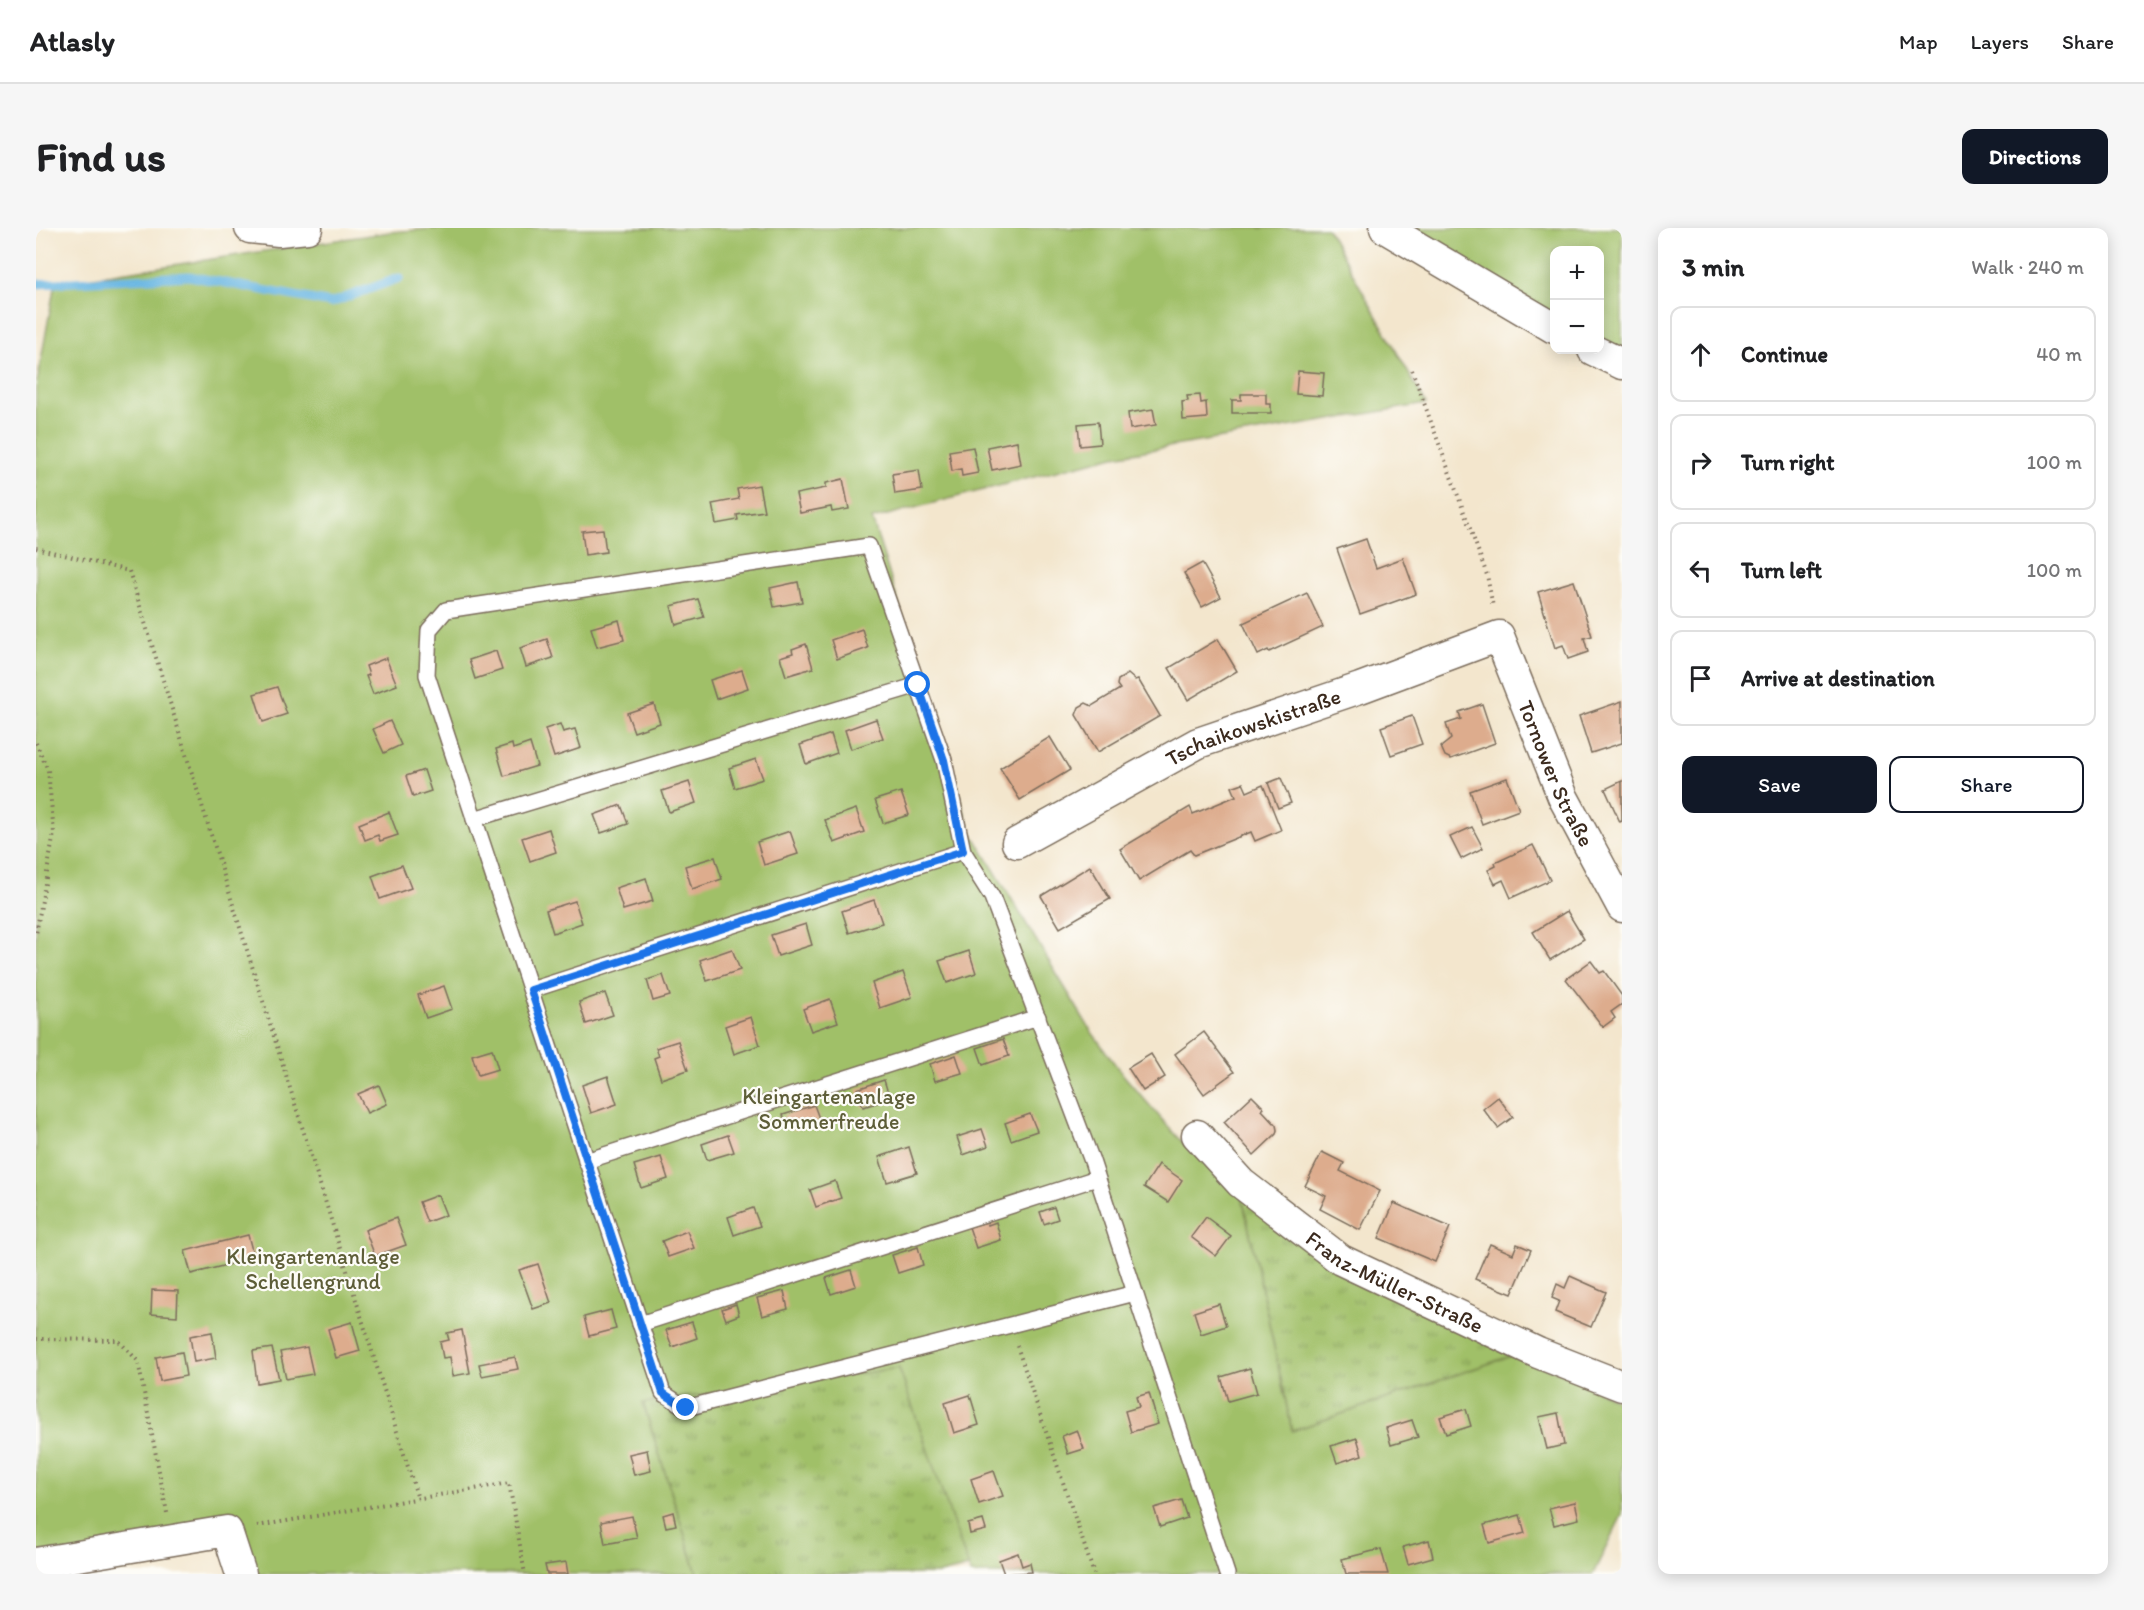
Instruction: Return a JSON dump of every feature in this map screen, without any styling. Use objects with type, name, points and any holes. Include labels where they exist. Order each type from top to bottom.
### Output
[{"type":"street","points":[[250,228],[279,231],[307,228]]},
{"type":"street","points":[[1385,228],[1550,326]]},
{"type":"street","points":[[1601,354],[1622,364]]},
{"type":"street","name":"Tschaikowskistraße","points":[[1017,843],[1198,743],[1360,688],[1499,636]]},
{"type":"street","name":"Tornower Straße","points":[[1499,636],[1563,796],[1622,907]]},
{"type":"street","name":"Franz-Müller-Straße","points":[[1197,1135],[1241,1183],[1341,1260],[1538,1353],[1622,1386]]},
{"type":"street","points":[[36,1563],[227,1531],[241,1574]]},
{"type":"lane","points":[[1135,1293],[686,1408],[663,1393],[427,675],[429,630],[446,610],[870,546],[944,760],[963,851],[992,897],[1097,1178],[1135,1293],[1227,1574]]},
{"type":"lane","points":[[474,819],[918,685]]},
{"type":"lane","points":[[531,990],[963,851]]},
{"type":"lane","points":[[586,1161],[1038,1017]]},
{"type":"lane","points":[[640,1324],[1097,1178]]},
{"type":"path","points":[[1412,370],[1487,575],[1499,636]]},
{"type":"path","points":[[36,548],[129,571],[418,1498]]},
{"type":"path","points":[[36,742],[48,770],[54,833],[36,934]]},
{"type":"path","points":[[1010,1325],[1094,1574]]},
{"type":"path","points":[[36,1339],[118,1340],[138,1361],[172,1540]]},
{"type":"path","points":[[227,1531],[509,1483],[525,1574]]},
{"type":"green space","points":[[444,228],[1327,228],[1426,404],[1114,456],[872,519],[970,830],[1091,1031],[1120,1071],[1177,1137],[1242,1197],[1292,1431],[1511,1356],[1577,1378],[1622,1404],[1622,1515],[1593,1574],[971,1574],[899,1368],[643,1403],[697,1574],[241,1574],[226,1531],[36,1563],[36,388],[55,283],[390,232]]},
{"type":"green space","points":[[1398,228],[1622,228],[1622,354],[1604,345],[1604,246],[1550,246],[1550,318]]},
{"type":"green space","points":[[1242,1197],[1511,1356],[1292,1431]]},
{"type":"green space","points":[[899,1368],[969,1567],[940,1574],[697,1574],[643,1403]]},
{"type":"building","points":[[1298,371],[1324,373],[1322,396],[1296,394]]},
{"type":"building","points":[[1241,394],[1266,394],[1266,404],[1271,404],[1271,413],[1232,413],[1232,400],[1241,400]]},
{"type":"building","points":[[1200,395],[1201,403],[1206,402],[1207,418],[1183,420],[1182,402],[1188,401],[1187,396]]},
{"type":"building","points":[[1153,409],[1156,425],[1130,429],[1128,413]]},
{"type":"building","points":[[1098,422],[1100,444],[1080,446],[1078,424]]},
{"type":"building","points":[[1017,441],[1021,464],[992,470],[987,447]]},
{"type":"building","points":[[973,447],[978,473],[962,476],[961,469],[952,471],[949,451]]},
{"type":"building","points":[[919,470],[922,490],[895,494],[892,474]]},
{"type":"building","points":[[843,479],[849,509],[832,512],[831,507],[800,513],[796,494],[826,488],[826,483]]},
{"type":"building","points":[[759,485],[764,511],[737,515],[738,520],[716,524],[712,504],[739,499],[737,489]]},
{"type":"building","points":[[603,529],[606,552],[585,555],[582,531]]},
{"type":"building","points":[[1366,539],[1376,568],[1403,558],[1416,594],[1360,614],[1337,549]]},
{"type":"building","points":[[1202,563],[1221,597],[1202,607],[1184,573]]},
{"type":"building","points":[[1574,581],[1592,636],[1584,638],[1588,652],[1568,659],[1563,645],[1555,648],[1538,592]]},
{"type":"building","points":[[798,582],[802,602],[774,607],[770,588]]},
{"type":"building","points":[[1307,593],[1323,627],[1258,655],[1243,623]]},
{"type":"building","points":[[698,599],[704,617],[676,625],[671,606]]},
{"type":"building","points":[[619,620],[624,640],[597,647],[591,628]]},
{"type":"building","points":[[862,629],[868,648],[837,659],[831,640]]},
{"type":"building","points":[[547,639],[553,658],[526,667],[520,648]]},
{"type":"building","points":[[1218,639],[1237,671],[1188,700],[1169,668]]},
{"type":"building","points":[[806,644],[813,668],[786,676],[780,657],[793,653],[792,649]]},
{"type":"building","points":[[496,651],[502,670],[475,679],[469,660]]},
{"type":"building","points":[[386,658],[397,685],[373,694],[366,676],[369,675],[366,666]]},
{"type":"building","points":[[742,670],[748,688],[716,699],[710,680]]},
{"type":"building","points":[[1128,674],[1135,680],[1138,679],[1160,716],[1098,752],[1076,715],[1079,707],[1086,703],[1092,706],[1120,689],[1117,685],[1118,680]]},
{"type":"building","points":[[277,687],[287,714],[263,722],[254,694]]},
{"type":"building","points":[[1622,701],[1622,743],[1591,753],[1579,716]]},
{"type":"building","points":[[654,704],[660,723],[634,732],[627,713]]},
{"type":"building","points":[[1482,704],[1495,743],[1451,759],[1445,756],[1441,747],[1451,739],[1446,724],[1461,719],[1459,712]]},
{"type":"building","points":[[1412,716],[1422,744],[1391,755],[1381,727]]},
{"type":"building","points":[[876,719],[883,738],[851,749],[845,730]]},
{"type":"building","points":[[390,721],[401,745],[384,753],[373,729]]},
{"type":"building","points":[[560,724],[563,732],[575,729],[581,748],[554,757],[545,729]]},
{"type":"building","points":[[831,734],[837,753],[806,764],[800,745]]},
{"type":"building","points":[[1050,737],[1070,770],[1020,800],[1000,768]]},
{"type":"building","points":[[530,743],[537,766],[504,776],[496,749],[512,744],[513,749]]},
{"type":"building","points":[[756,759],[763,779],[735,788],[729,768]]},
{"type":"building","points":[[424,770],[431,791],[413,797],[406,776]]},
{"type":"building","points":[[1281,778],[1291,803],[1278,808],[1268,783]]},
{"type":"building","points":[[1507,778],[1519,810],[1482,824],[1470,791]]},
{"type":"building","points":[[1622,781],[1622,821],[1620,822],[1605,789]]},
{"type":"building","points":[[689,782],[696,803],[669,812],[662,791]]},
{"type":"building","points":[[1243,783],[1247,792],[1263,785],[1281,830],[1255,841],[1251,832],[1194,855],[1190,850],[1139,881],[1120,849],[1190,807],[1193,814],[1236,796],[1232,787]]},
{"type":"building","points":[[901,792],[909,815],[883,823],[875,800]]},
{"type":"building","points":[[621,805],[628,824],[601,833],[594,815]]},
{"type":"building","points":[[856,809],[864,832],[834,843],[825,820]]},
{"type":"building","points":[[389,812],[398,835],[380,841],[378,835],[365,840],[359,824]]},
{"type":"building","points":[[1472,827],[1483,848],[1461,859],[1450,837]]},
{"type":"building","points":[[549,829],[556,852],[530,861],[522,838]]},
{"type":"building","points":[[790,831],[798,854],[764,865],[757,842]]},
{"type":"building","points":[[1533,845],[1550,880],[1511,898],[1503,880],[1495,884],[1488,870],[1496,866],[1495,863]]},
{"type":"building","points":[[715,857],[722,879],[692,889],[685,866]]},
{"type":"building","points":[[402,865],[411,888],[380,899],[372,876]]},
{"type":"building","points":[[1090,866],[1110,899],[1060,928],[1041,896]]},
{"type":"building","points":[[646,878],[653,901],[623,910],[616,888]]},
{"type":"building","points":[[874,900],[882,923],[849,933],[842,911]]},
{"type":"building","points":[[575,901],[582,923],[553,933],[546,910]]},
{"type":"building","points":[[1567,911],[1584,939],[1550,960],[1533,932]]},
{"type":"building","points":[[806,924],[812,945],[778,956],[771,935]]},
{"type":"building","points":[[732,949],[740,970],[707,981],[700,960]]},
{"type":"building","points":[[969,951],[976,973],[947,983],[939,961]]},
{"type":"building","points":[[1591,961],[1600,973],[1604,971],[1622,996],[1622,1004],[1611,1012],[1615,1018],[1603,1027],[1566,979]]},
{"type":"building","points":[[903,972],[912,997],[880,1008],[872,983]]},
{"type":"building","points":[[663,975],[670,996],[653,1001],[647,980]]},
{"type":"building","points":[[444,986],[452,1009],[426,1018],[418,995]]},
{"type":"building","points":[[605,993],[613,1015],[586,1024],[579,1002]]},
{"type":"building","points":[[830,999],[838,1022],[811,1031],[803,1009]]},
{"type":"building","points":[[751,1017],[760,1045],[734,1054],[725,1026]]},
{"type":"building","points":[[1204,1032],[1234,1072],[1204,1094],[1175,1054]]},
{"type":"building","points":[[1003,1039],[1009,1056],[983,1065],[977,1048]]},
{"type":"building","points":[[678,1041],[688,1070],[661,1079],[654,1058],[659,1056],[656,1048]]},
{"type":"building","points":[[492,1049],[498,1069],[478,1075],[472,1055]]},
{"type":"building","points":[[1151,1054],[1165,1077],[1143,1091],[1128,1068]]},
{"type":"building","points":[[956,1055],[962,1073],[935,1081],[930,1064]]},
{"type":"building","points":[[608,1076],[617,1104],[591,1113],[582,1085]]},
{"type":"building","points":[[884,1080],[890,1099],[863,1107],[857,1089]]},
{"type":"building","points":[[379,1085],[387,1104],[367,1113],[358,1094]]},
{"type":"building","points":[[1252,1096],[1264,1108],[1262,1110],[1276,1125],[1277,1130],[1276,1134],[1254,1155],[1224,1122]]},
{"type":"building","points":[[1498,1097],[1513,1117],[1498,1128],[1483,1109]]},
{"type":"building","points":[[814,1105],[820,1121],[793,1130],[790,1120],[785,1121],[783,1115]]},
{"type":"building","points":[[1030,1114],[1037,1131],[1011,1140],[1005,1123]]},
{"type":"building","points":[[982,1129],[988,1146],[963,1155],[957,1137]]},
{"type":"building","points":[[728,1135],[734,1152],[707,1160],[702,1144]]},
{"type":"building","points":[[909,1147],[917,1173],[887,1182],[879,1157]]},
{"type":"building","points":[[1322,1152],[1344,1163],[1340,1171],[1380,1191],[1360,1230],[1320,1209],[1326,1196],[1305,1186]]},
{"type":"building","points":[[661,1157],[668,1179],[641,1188],[634,1165]]},
{"type":"building","points":[[1159,1164],[1182,1180],[1168,1202],[1144,1187]]},
{"type":"building","points":[[835,1181],[841,1198],[816,1207],[810,1190]]},
{"type":"building","points":[[438,1195],[446,1215],[427,1222],[419,1202]]},
{"type":"building","points":[[1394,1203],[1450,1227],[1435,1262],[1379,1238]]},
{"type":"building","points":[[1054,1207],[1058,1219],[1044,1224],[1040,1212]]},
{"type":"building","points":[[753,1208],[760,1226],[734,1235],[728,1217]]},
{"type":"building","points":[[1206,1217],[1231,1236],[1216,1256],[1191,1237]]},
{"type":"building","points":[[396,1218],[406,1245],[375,1256],[365,1230]]},
{"type":"building","points":[[987,1222],[988,1225],[996,1222],[1001,1240],[976,1248],[969,1227]]},
{"type":"building","points":[[687,1231],[694,1248],[668,1257],[662,1241]]},
{"type":"building","points":[[248,1235],[254,1258],[191,1274],[185,1251]]},
{"type":"building","points":[[1490,1244],[1513,1254],[1517,1244],[1531,1250],[1512,1294],[1475,1279]]},
{"type":"building","points":[[918,1247],[923,1265],[898,1273],[892,1255]]},
{"type":"building","points":[[538,1264],[551,1303],[533,1309],[519,1270]]},
{"type":"building","points":[[851,1270],[856,1286],[831,1294],[826,1278]]},
{"type":"building","points":[[1570,1276],[1606,1292],[1591,1327],[1555,1312],[1559,1301],[1552,1298],[1557,1284],[1565,1288]]},
{"type":"building","points":[[152,1290],[178,1291],[177,1316],[151,1314]]},
{"type":"building","points":[[784,1291],[788,1309],[762,1316],[757,1298]]},
{"type":"building","points":[[736,1304],[739,1315],[726,1320],[722,1309]]},
{"type":"building","points":[[1219,1304],[1226,1326],[1201,1334],[1194,1312]]},
{"type":"building","points":[[611,1310],[616,1329],[589,1336],[584,1317]]},
{"type":"building","points":[[352,1322],[360,1351],[336,1358],[328,1329]]},
{"type":"building","points":[[692,1322],[697,1338],[672,1347],[666,1330]]},
{"type":"building","points":[[462,1330],[470,1373],[453,1376],[450,1357],[443,1358],[440,1342],[449,1340],[447,1333]]},
{"type":"building","points":[[212,1332],[216,1358],[194,1362],[190,1336]]},
{"type":"building","points":[[307,1347],[313,1374],[286,1379],[280,1352]]},
{"type":"building","points":[[272,1348],[279,1379],[257,1383],[253,1351]]},
{"type":"building","points":[[182,1352],[186,1376],[160,1381],[156,1357]]},
{"type":"building","points":[[515,1357],[518,1369],[482,1376],[479,1364]]},
{"type":"building","points":[[1250,1368],[1257,1393],[1228,1401],[1221,1377]]},
{"type":"building","points":[[1149,1393],[1158,1424],[1131,1432],[1125,1411],[1139,1407],[1136,1397]]},
{"type":"building","points":[[970,1395],[979,1425],[954,1433],[945,1403]]},
{"type":"building","points":[[1466,1409],[1471,1426],[1446,1434],[1440,1417]]},
{"type":"building","points":[[1558,1413],[1564,1445],[1547,1449],[1539,1417]]},
{"type":"building","points":[[1412,1420],[1418,1437],[1391,1445],[1386,1428]]},
{"type":"building","points":[[1077,1430],[1084,1449],[1068,1454],[1062,1436]]},
{"type":"building","points":[[1357,1438],[1362,1455],[1337,1463],[1331,1446]]},
{"type":"building","points":[[647,1450],[651,1471],[634,1475],[629,1454]]},
{"type":"building","points":[[994,1471],[1003,1496],[979,1504],[971,1479]]},
{"type":"building","points":[[1181,1500],[1187,1518],[1160,1527],[1154,1508]]},
{"type":"building","points":[[1575,1502],[1579,1519],[1554,1525],[1549,1508]]},
{"type":"building","points":[[673,1512],[676,1525],[666,1527],[663,1515]]},
{"type":"building","points":[[1520,1515],[1525,1533],[1489,1543],[1484,1525]]},
{"type":"building","points":[[632,1516],[637,1538],[605,1544],[601,1522]]},
{"type":"building","points":[[983,1520],[986,1530],[970,1534],[968,1524]]},
{"type":"building","points":[[1429,1540],[1433,1557],[1408,1564],[1403,1547]]},
{"type":"building","points":[[1381,1549],[1388,1574],[1346,1574],[1342,1559]]},
{"type":"building","points":[[1018,1553],[1022,1566],[1030,1563],[1032,1572],[1004,1574],[999,1560]]},
{"type":"building","points":[[566,1562],[568,1574],[547,1574],[545,1565]]},
{"type":"waterway","points":[[36,284],[189,276],[331,303],[399,278]]},
{"type":"route","points":[[686,1408],[663,1393],[531,990],[963,851],[944,760],[918,685]]},
{"type":"park label","name":"Kleingartenanlage Sommerfreude","points":[[829,1108]]},
{"type":"park label","name":"Kleingartenanlage Schellengrund","points":[[313,1268]]}]
